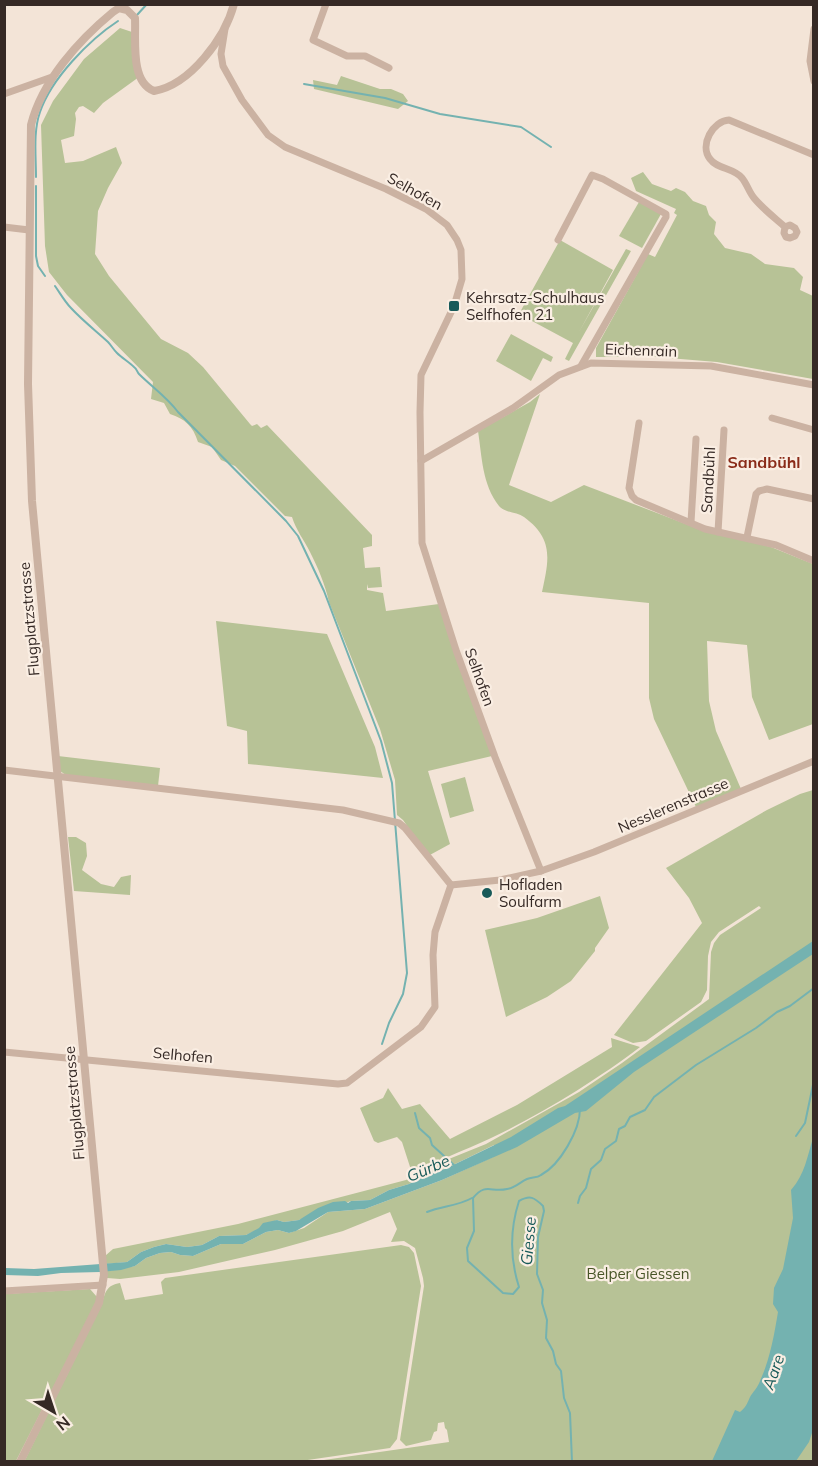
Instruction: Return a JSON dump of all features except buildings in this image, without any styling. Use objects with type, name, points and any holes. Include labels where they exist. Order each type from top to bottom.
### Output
[{"type":"street","name":"Flugplatzstrasse","points":[[20,1461],[99,1303],[104,1280],[32,501],[28,384],[31,124],[38,101],[52,77],[65,60],[107,17],[119,8],[127,10],[135,18],[135,56],[140,77],[148,89],[154,91],[176,83],[197,66],[225,27],[234,4]]},
{"type":"street","points":[[326,4],[313,40],[347,56],[365,56],[389,68]]},
{"type":"street","name":"Selhofen","points":[[225,27],[221,54],[223,66],[242,100],[268,135],[285,147],[413,202],[439,218],[457,240],[463,260],[462,279],[454,306],[421,375],[421,534],[423,548],[456,650],[495,757],[541,872]]},
{"type":"street","points":[[813,29],[813,81]]},
{"type":"street","points":[[4,94],[52,77]]},
{"type":"street","points":[[785,227],[754,198],[737,173],[712,162],[706,149],[710,134],[718,124],[729,120],[813,154]]},
{"type":"street","points":[[558,240],[591,175],[603,179],[666,213],[666,217],[581,366]]},
{"type":"street","points":[[4,227],[29,230]]},
{"type":"street","name":"Eichenrain","points":[[421,461],[513,408],[559,375],[581,366],[601,362],[711,366],[813,385]]},
{"type":"street","points":[[772,418],[813,430]]},
{"type":"street","name":"Sandbühl","points":[[639,423],[629,488],[636,500],[705,529],[776,545],[813,561]]},
{"type":"street","name":"Sandbühl","points":[[718,532],[724,430]]},
{"type":"street","name":"Sandbühl","points":[[691,522],[696,439]]},
{"type":"street","points":[[747,537],[756,494],[759,491],[767,489],[813,499]]},
{"type":"street","name":"Nesslerenstrasse","points":[[541,872],[813,760]]},
{"type":"street","points":[[4,770],[343,810],[395,822],[405,828],[451,885],[500,880],[541,872]]},
{"type":"street","name":"Selhofen","points":[[4,1052],[338,1084],[347,1083],[421,1028],[435,1007],[435,932],[451,885]]},
{"type":"street","points":[[4,1291],[104,1280]]},
{"type":"green space","points":[[120,28],[135,33],[139,77],[103,103],[94,113],[83,106],[79,107],[75,113],[74,136],[61,140],[65,163],[83,161],[116,147],[122,163],[98,211],[95,254],[109,276],[161,339],[188,353],[203,367],[252,426],[257,424],[261,428],[267,425],[372,535],[372,546],[363,548],[365,568],[380,567],[382,587],[368,588],[367,584],[367,590],[383,593],[386,611],[439,604],[492,756],[428,771],[450,844],[428,856],[397,815],[395,780],[380,729],[318,570],[292,517],[285,516],[235,466],[221,460],[212,447],[198,442],[191,427],[180,418],[170,414],[164,403],[151,399],[153,382],[67,295],[49,272],[45,246],[41,125],[53,101],[84,59]]},
{"type":"green space","points":[[341,76],[380,89],[391,89],[403,94],[408,101],[398,109],[314,89],[313,80],[337,85]]},
{"type":"green space","points":[[643,172],[652,184],[671,191],[676,188],[685,192],[693,201],[706,206],[709,215],[716,222],[714,234],[725,248],[751,254],[765,264],[794,268],[803,277],[800,290],[813,296],[813,379],[717,362],[656,357],[596,357],[596,348],[648,254],[655,257],[677,215],[674,213],[676,209],[636,191],[631,178]]},
{"type":"green space","points":[[639,202],[661,214],[642,248],[619,236]]},
{"type":"green space","points":[[560,240],[613,270],[579,332],[626,249],[631,251],[569,361],[565,359],[573,343],[519,314]]},
{"type":"green space","points":[[511,334],[553,357],[551,362],[543,358],[531,381],[496,361]]},
{"type":"green space","points":[[540,394],[509,485],[551,502],[584,485],[704,531],[771,547],[813,564],[813,724],[769,740],[752,697],[747,645],[707,641],[709,701],[716,731],[741,789],[696,807],[654,719],[649,698],[649,603],[542,592],[547,560],[545,542],[534,525],[524,517],[502,508],[493,498],[484,470],[478,431]]},
{"type":"green space","points":[[216,621],[327,634],[375,747],[383,778],[248,764],[247,731],[227,726]]},
{"type":"green space","points":[[58,756],[160,768],[158,786],[66,775],[60,771]]},
{"type":"green space","points":[[465,777],[474,811],[450,818],[441,784]]},
{"type":"green space","name":"Belper Giessen","points":[[813,790],[813,1461],[317,1461],[449,1442],[444,1422],[438,1423],[437,1431],[434,1432],[431,1440],[406,1446],[400,1440],[424,1286],[415,1248],[404,1241],[391,1242],[397,1229],[390,1212],[343,1231],[275,1250],[179,1272],[120,1279],[107,1278],[107,1271],[135,1266],[146,1258],[160,1253],[171,1252],[193,1256],[221,1244],[243,1244],[266,1232],[278,1230],[289,1233],[304,1228],[328,1212],[365,1209],[442,1180],[493,1157],[494,1145],[445,1169],[432,1172],[370,1200],[351,1201],[299,1220],[284,1222],[277,1220],[246,1235],[219,1236],[202,1245],[187,1247],[166,1244],[141,1252],[127,1262],[106,1264],[105,1256],[113,1249],[238,1224],[406,1180],[434,1165],[486,1144],[579,1092],[709,999],[711,952],[714,943],[720,935],[761,908],[759,906],[719,932],[711,942],[708,956],[707,990],[701,1002],[646,1041],[633,1043],[614,1035],[702,923],[689,898],[666,868],[767,810]]},
{"type":"green space","points":[[68,837],[76,837],[86,843],[87,856],[82,870],[101,884],[114,887],[121,877],[131,875],[130,895],[74,891]]},
{"type":"green space","points":[[600,896],[609,928],[595,951],[571,981],[547,997],[506,1017],[485,930],[537,918]]},
{"type":"green space","points":[[611,1038],[640,1047],[586,1085],[527,1120],[412,1173],[402,1142],[397,1137],[378,1143],[374,1141],[360,1108],[383,1098],[388,1088],[402,1109],[420,1104],[450,1139],[517,1105],[612,1047]]},
{"type":"green space","points":[[401,1245],[409,1247],[414,1253],[421,1286],[397,1439],[390,1448],[294,1462],[24,1462],[106,1293],[112,1285],[120,1283],[125,1300],[163,1294],[161,1282],[165,1278]]},
{"type":"green space","points":[[90,1289],[97,1297],[97,1301],[16,1461],[5,1461],[4,1294]]},
{"type":"water","points":[[813,941],[813,954],[634,1072],[586,1111],[575,1113],[517,1147],[442,1180],[365,1209],[328,1212],[296,1231],[266,1232],[243,1244],[221,1244],[193,1256],[171,1252],[160,1253],[146,1258],[135,1266],[121,1270],[38,1276],[5,1275],[5,1268],[34,1269],[127,1262],[141,1252],[154,1247],[166,1244],[187,1247],[202,1245],[219,1236],[246,1235],[263,1223],[277,1220],[284,1222],[299,1220],[333,1202],[348,1203],[370,1200],[389,1190],[409,1184],[511,1137],[565,1106]]},
{"type":"water","name":"Aare","points":[[813,1138],[813,1430],[809,1442],[796,1461],[712,1461],[735,1410],[740,1412],[745,1407],[759,1383],[766,1364],[778,1312],[773,1304],[774,1288],[783,1269],[793,1218],[791,1190],[803,1172]]},
{"type":"waterway","points":[[137,15],[147,4]]},
{"type":"waterway","points":[[36,177],[36,128],[45,99],[83,49],[118,21]]},
{"type":"waterway","points":[[304,84],[385,98],[440,114],[521,127],[551,147]]},
{"type":"waterway","points":[[36,186],[36,256],[38,266],[45,276]]},
{"type":"waterway","points":[[55,286],[75,312],[135,368],[286,521],[298,536],[324,591],[381,741],[392,783],[407,973],[403,994],[382,1044]]},
{"type":"waterway","points":[[578,1203],[586,1188],[591,1169],[601,1160],[605,1149],[616,1141],[619,1129],[625,1126],[630,1117],[645,1110],[654,1097],[696,1065],[756,1028],[777,1012],[790,1006],[814,988]]},
{"type":"waterway","points":[[796,1136],[805,1123],[814,1080]]},
{"type":"waterway","name":"Giesse","points":[[572,1462],[570,1413],[564,1398],[561,1371],[546,1338],[547,1320],[542,1303],[543,1290],[537,1274],[538,1237],[543,1206],[532,1198],[519,1201],[512,1244],[519,1287],[513,1294],[503,1293],[468,1261],[467,1248],[474,1231],[473,1198],[482,1190],[510,1188],[548,1170],[568,1146],[577,1127],[580,1109]]},
{"type":"waterway","name":"Gürbe","points":[[415,1113],[419,1128],[430,1138],[432,1145],[455,1166]]},
{"type":"waterway","points":[[427,1212],[472,1198]]},
{"type":"place","name":"Kehrsatz-Schulhaus Selfhofen 21","points":[[454,306]]},
{"type":"place","name":"Hofladen Soulfarm","points":[[487,893]]},
{"type":"district","name":"Sandbühl","points":[[764,462]]}]
